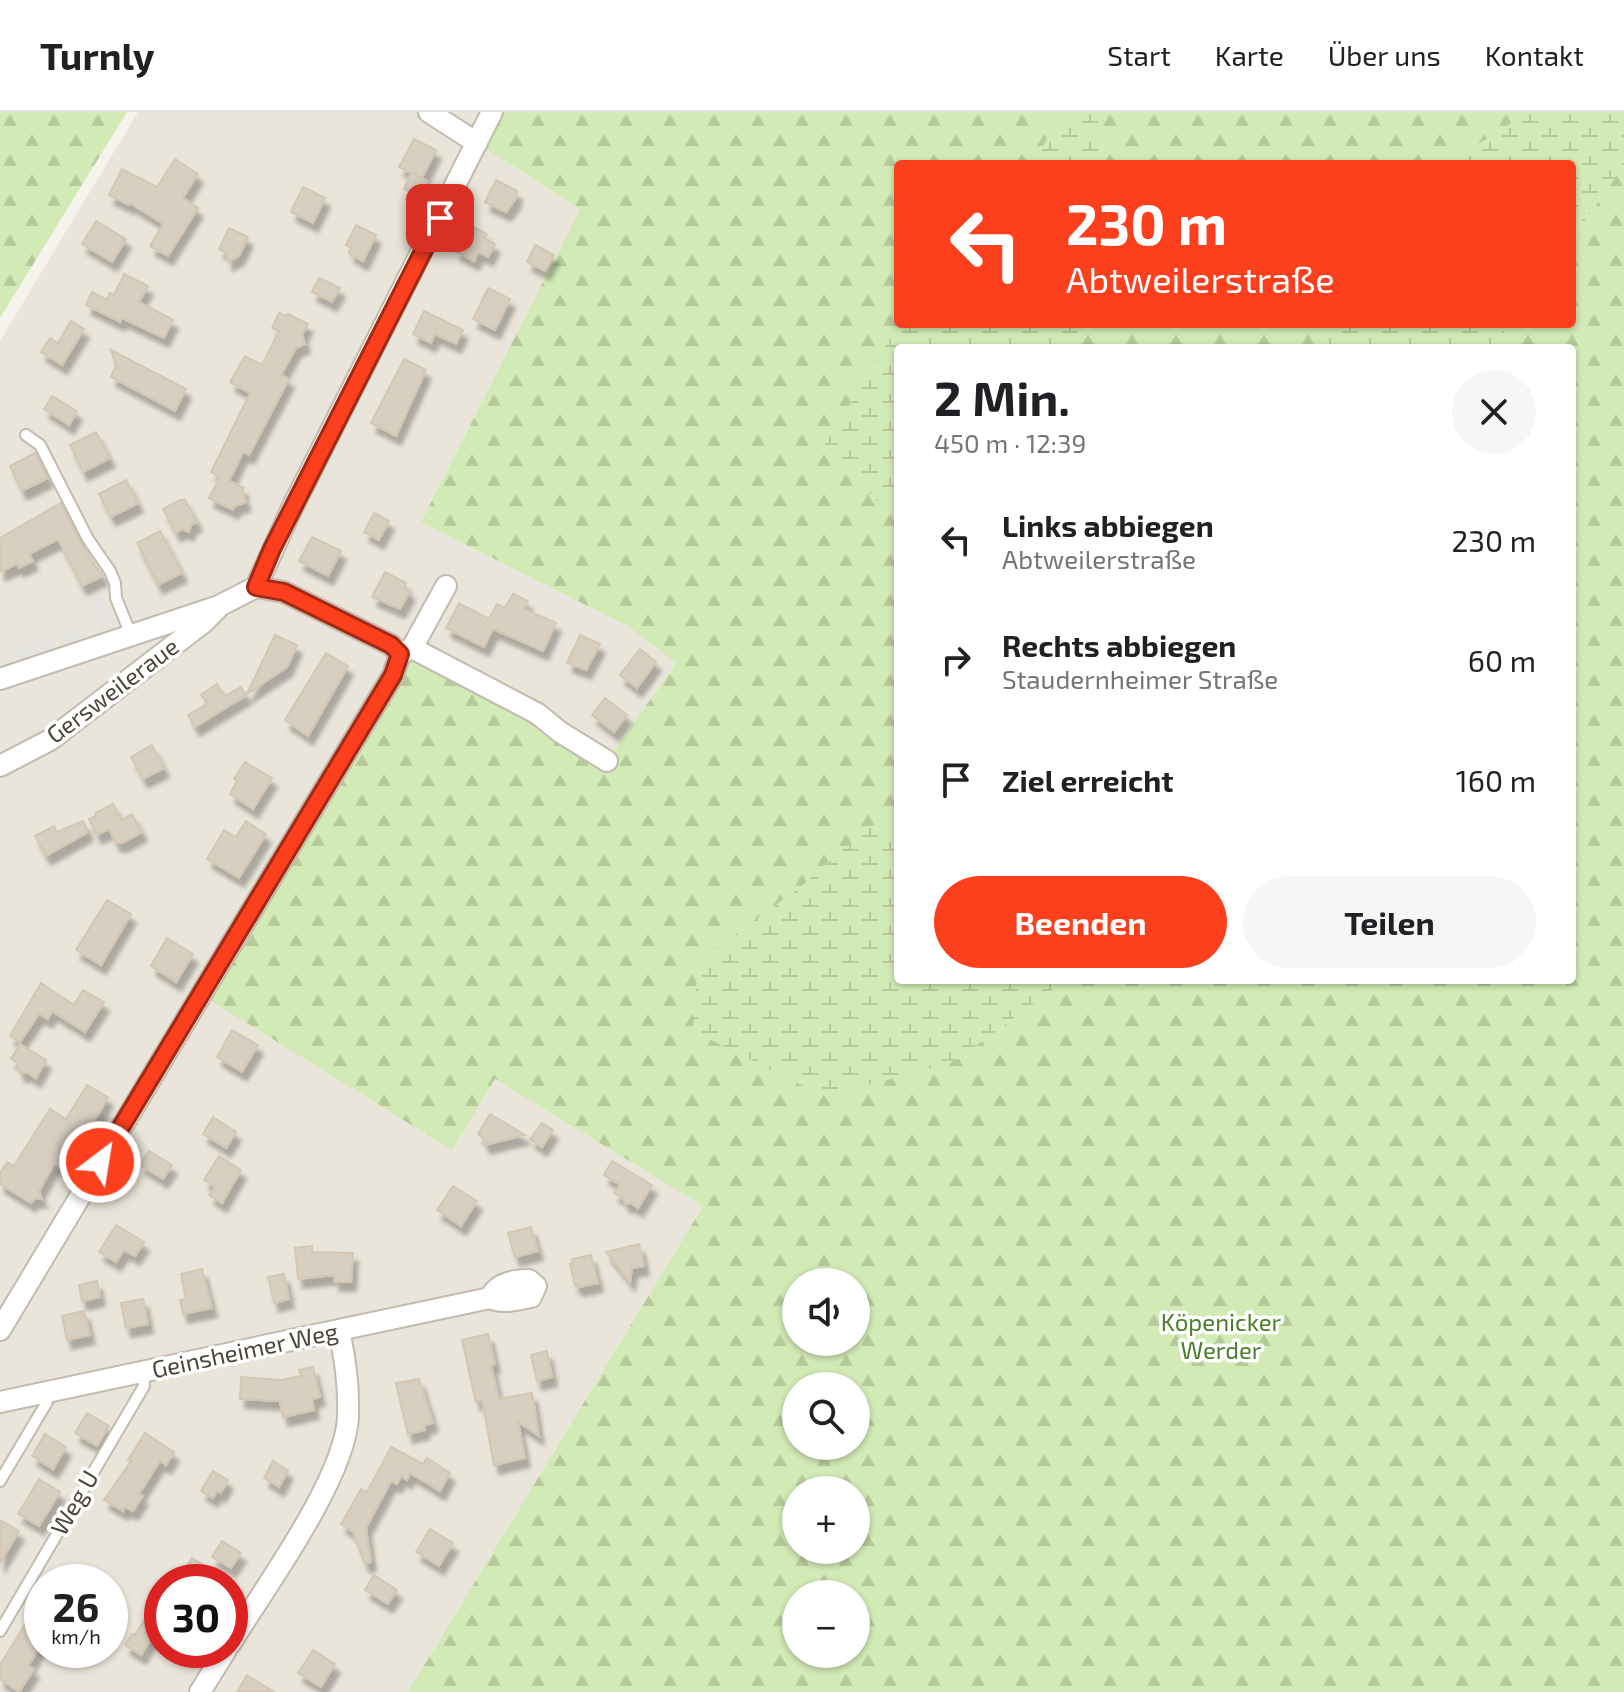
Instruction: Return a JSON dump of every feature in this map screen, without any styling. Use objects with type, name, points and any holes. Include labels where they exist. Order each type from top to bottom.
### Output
[{"type":"street","points":[[429,112],[477,143]]},
{"type":"street","points":[[492,112],[286,520],[256,587],[284,592],[538,714],[560,732],[607,761]]},
{"type":"street","points":[[0,1330],[446,586]]},
{"type":"street","name":"Gersweileraue","points":[[0,679],[219,606],[256,587]]},
{"type":"street","name":"Gersweileraue","points":[[0,766],[50,740],[204,622],[219,606]]},
{"type":"street","name":"Geinsheimer Weg","points":[[0,1402],[490,1298]]},
{"type":"street","points":[[248,1615],[310,1514],[338,1455],[348,1417],[339,1331]]},
{"type":"street","points":[[200,1692],[215,1668]]},
{"type":"lane","points":[[26,435],[40,445],[88,539],[110,571],[116,598],[131,635]]},
{"type":"lane","name":"Weg U","points":[[0,1631],[144,1386],[143,1374]]},
{"type":"lane","points":[[0,1481],[47,1402],[47,1393]]},
{"type":"shaded area","points":[[138,112],[492,112],[477,143],[580,209],[421,522],[629,627],[676,663],[607,761],[451,1149],[495,1079],[703,1206],[408,1692],[0,1692],[0,341]]},
{"type":"shaded area","points":[[104,598],[116,631],[104,635],[91,602]]},
{"type":"shaded area","points":[[81,627],[86,640],[64,648],[59,636]]},
{"type":"shaded area","points":[[52,638],[56,650],[19,663],[15,651]]},
{"type":"green space","points":[[0,112],[127,112],[0,318]]},
{"type":"green space","name":"Köpenicker Werder","points":[[492,112],[1063,112],[1035,160],[894,160],[894,328],[897,328],[825,446],[878,502],[894,502],[894,823],[870,826],[799,889],[955,1061],[1061,984],[1576,984],[1576,344],[1495,344],[1507,328],[1576,328],[1576,233],[1624,165],[1624,1692],[408,1692],[703,1206],[495,1079],[452,1150],[200,994],[412,648],[607,761],[676,663],[629,627],[421,522],[580,209],[477,143]]},
{"type":"green space","points":[[1063,112],[1102,112],[1101,160],[1035,160]]},
{"type":"green space","points":[[1102,112],[1530,112],[1452,160],[1101,160]]},
{"type":"green space","points":[[1530,112],[1624,112],[1624,165],[1576,233],[1576,160],[1452,160]]},
{"type":"green space","points":[[897,328],[1079,328],[1073,344],[894,344],[894,502],[879,503],[824,446]]},
{"type":"green space","points":[[1079,328],[1325,328],[1315,344],[1073,344]]},
{"type":"green space","points":[[1325,328],[1507,328],[1495,344],[1315,344]]},
{"type":"green space","points":[[894,823],[894,984],[1061,984],[955,1061],[826,1097],[693,1031],[698,962],[798,889],[870,826]]},
{"type":"building","points":[[414,139],[436,150],[422,178],[412,173],[427,181],[419,196],[404,189],[411,173],[399,167]]},
{"type":"building","points":[[175,159],[198,174],[183,198],[198,208],[168,256],[150,246],[163,224],[130,203],[109,195],[122,169],[157,187]]},
{"type":"building","points":[[496,180],[517,191],[515,200],[506,212],[485,202]]},
{"type":"building","points":[[303,187],[325,198],[313,223],[291,212]]},
{"type":"building","points":[[96,221],[126,239],[112,262],[82,244]]},
{"type":"building","points":[[356,225],[376,235],[363,261],[349,253],[351,248],[346,245]]},
{"type":"building","points":[[469,225],[487,234],[485,239],[495,244],[488,257],[478,252],[474,261],[455,251]]},
{"type":"building","points":[[229,228],[248,237],[239,256],[228,262],[227,253],[219,249]]},
{"type":"building","points":[[535,245],[554,255],[545,271],[527,262]]},
{"type":"building","points":[[124,274],[148,286],[139,302],[173,320],[164,338],[122,318],[120,322],[86,305],[92,292],[107,300],[110,293],[114,295]]},
{"type":"building","points":[[319,278],[340,288],[332,302],[312,292]]},
{"type":"building","points":[[488,288],[510,299],[495,330],[473,319]]},
{"type":"building","points":[[424,311],[463,330],[456,344],[435,334],[431,343],[413,334]]},
{"type":"building","points":[[279,313],[308,324],[302,334],[305,344],[296,348],[281,375],[289,379],[249,455],[243,452],[229,481],[244,488],[242,492],[246,502],[233,510],[209,498],[220,477],[211,472],[250,393],[230,382],[245,356],[262,365],[279,331],[272,328]]},
{"type":"building","points":[[71,321],[84,329],[62,365],[41,352],[50,338],[58,343]]},
{"type":"building","points":[[111,350],[186,389],[175,411],[111,377],[116,365]]},
{"type":"building","points":[[404,359],[426,370],[396,436],[371,423]]},
{"type":"building","points":[[52,396],[77,411],[69,425],[44,409]]},
{"type":"building","points":[[96,432],[110,458],[83,472],[70,445]]},
{"type":"building","points":[[35,453],[48,478],[22,491],[10,466]]},
{"type":"building","points":[[126,480],[138,503],[111,517],[99,494]]},
{"type":"building","points":[[185,500],[197,522],[191,525],[189,532],[182,529],[176,533],[163,509]]},
{"type":"building","points":[[61,503],[87,555],[103,576],[82,586],[58,539],[29,554],[33,561],[0,572],[0,538]]},
{"type":"building","points":[[374,513],[389,521],[379,540],[364,532]]},
{"type":"building","points":[[160,531],[182,573],[158,585],[137,543]]},
{"type":"building","points":[[312,537],[341,551],[328,576],[299,561]]},
{"type":"building","points":[[385,572],[406,583],[404,588],[410,591],[400,609],[372,597]]},
{"type":"building","points":[[513,594],[528,601],[524,609],[556,623],[543,651],[493,629],[484,647],[446,628],[459,603],[489,619],[497,604],[505,608]]},
{"type":"building","points":[[275,635],[297,645],[287,667],[247,694]]},
{"type":"building","points":[[580,635],[600,644],[586,670],[567,663]]},
{"type":"building","points":[[640,649],[656,662],[637,688],[620,675]]},
{"type":"building","points":[[326,653],[348,666],[308,736],[285,720]]},
{"type":"building","points":[[217,684],[225,696],[241,687],[246,695],[195,727],[188,715],[208,704],[201,695]]},
{"type":"building","points":[[605,698],[627,715],[614,732],[592,715]]},
{"type":"building","points":[[152,745],[164,768],[143,779],[131,757]]},
{"type":"building","points":[[245,762],[272,778],[253,809],[230,794],[237,781],[234,779]]},
{"type":"building","points":[[113,804],[121,820],[132,814],[142,832],[122,843],[116,843],[109,829],[97,835],[89,819]]},
{"type":"building","points":[[83,821],[88,832],[46,856],[35,836],[54,826],[57,832]]},
{"type":"building","points":[[246,821],[266,834],[239,878],[207,859],[224,830],[236,837]]},
{"type":"building","points":[[107,900],[131,914],[101,965],[76,950]]},
{"type":"building","points":[[167,938],[193,954],[176,982],[151,966]]},
{"type":"building","points":[[41,983],[74,1005],[83,990],[104,1002],[85,1032],[52,1011],[48,1019],[39,1014],[20,1042],[10,1036]]},
{"type":"building","points":[[232,1030],[258,1045],[242,1072],[217,1057]]},
{"type":"building","points":[[20,1044],[46,1060],[36,1078],[26,1072],[21,1074],[16,1062],[11,1059]]},
{"type":"building","points":[[87,1085],[108,1097],[80,1146],[73,1142],[59,1167],[54,1164],[39,1191],[42,1199],[35,1198],[31,1203],[0,1184],[0,1173],[7,1162],[14,1166],[50,1109],[66,1119]]},
{"type":"building","points":[[490,1114],[525,1135],[485,1145],[478,1134]]},
{"type":"building","points":[[213,1117],[236,1132],[226,1148],[203,1134]]},
{"type":"building","points":[[542,1123],[553,1130],[542,1147],[530,1139]]},
{"type":"building","points":[[149,1151],[172,1165],[163,1179],[140,1165]]},
{"type":"building","points":[[219,1156],[241,1170],[222,1203],[209,1195],[215,1187],[204,1180]]},
{"type":"building","points":[[612,1161],[652,1185],[638,1208],[631,1203],[625,1204],[623,1198],[614,1193],[620,1185],[604,1175]]},
{"type":"building","points":[[453,1186],[477,1201],[461,1226],[437,1210]]},
{"type":"building","points":[[116,1225],[144,1242],[135,1256],[124,1250],[116,1262],[99,1252]]},
{"type":"building","points":[[531,1227],[538,1251],[515,1257],[508,1233]]},
{"type":"building","points":[[639,1244],[644,1266],[632,1268],[630,1282],[606,1252]]},
{"type":"building","points":[[312,1246],[312,1252],[353,1253],[351,1282],[334,1282],[335,1275],[298,1279],[295,1248]]},
{"type":"building","points":[[591,1255],[598,1283],[579,1287],[575,1285],[570,1264],[573,1263],[572,1259]]},
{"type":"building","points":[[202,1269],[212,1308],[183,1314],[180,1300],[186,1299],[181,1274]]},
{"type":"building","points":[[284,1274],[289,1299],[274,1303],[268,1277]]},
{"type":"building","points":[[97,1281],[100,1297],[82,1301],[79,1285]]},
{"type":"building","points":[[143,1299],[148,1324],[126,1328],[121,1303]]},
{"type":"building","points":[[84,1311],[90,1335],[67,1340],[62,1316]]},
{"type":"building","points":[[488,1334],[499,1399],[532,1393],[539,1436],[518,1422],[525,1458],[494,1465],[482,1400],[476,1402],[462,1340]]},
{"type":"building","points":[[547,1351],[552,1377],[537,1381],[531,1355]]},
{"type":"building","points":[[313,1367],[320,1397],[312,1399],[314,1410],[283,1417],[280,1401],[240,1399],[241,1377],[281,1380],[301,1376],[299,1370]]},
{"type":"building","points":[[419,1379],[433,1423],[424,1425],[425,1430],[408,1434],[396,1383]]},
{"type":"building","points":[[87,1413],[109,1426],[97,1446],[75,1433]]},
{"type":"building","points":[[145,1433],[174,1452],[166,1465],[160,1461],[139,1494],[143,1496],[133,1511],[125,1507],[123,1511],[104,1500],[131,1461],[128,1460]]},
{"type":"building","points":[[45,1434],[66,1447],[53,1469],[32,1456]]},
{"type":"building","points":[[391,1447],[423,1464],[427,1458],[450,1473],[440,1491],[410,1473],[407,1480],[401,1476],[397,1484],[391,1481],[366,1528],[371,1562],[365,1564],[353,1532],[341,1524],[361,1489],[367,1492]]},
{"type":"building","points":[[273,1461],[288,1470],[279,1487],[264,1478]]},
{"type":"building","points":[[213,1471],[228,1480],[221,1493],[217,1491],[213,1498],[201,1491]]},
{"type":"building","points":[[39,1479],[60,1492],[39,1526],[18,1514]]},
{"type":"building","points":[[0,1520],[19,1531],[0,1563]]},
{"type":"building","points":[[430,1529],[453,1543],[439,1566],[416,1552]]},
{"type":"building","points":[[222,1541],[241,1553],[234,1564],[224,1564],[212,1557]]},
{"type":"building","points":[[192,1558],[202,1564],[188,1564]]},
{"type":"building","points":[[374,1575],[397,1590],[388,1604],[365,1590]]},
{"type":"building","points":[[144,1620],[144,1650],[141,1655],[128,1647],[128,1640],[132,1634],[135,1635]]},
{"type":"building","points":[[24,1626],[24,1668],[34,1669],[19,1692],[0,1679],[0,1665]]},
{"type":"building","points":[[313,1650],[335,1664],[321,1687],[298,1673]]},
{"type":"building","points":[[247,1675],[274,1692],[237,1692]]},
{"type":"route","points":[[100,1162],[393,675],[400,654],[391,645],[284,592],[256,587],[262,569],[440,218]]}]
